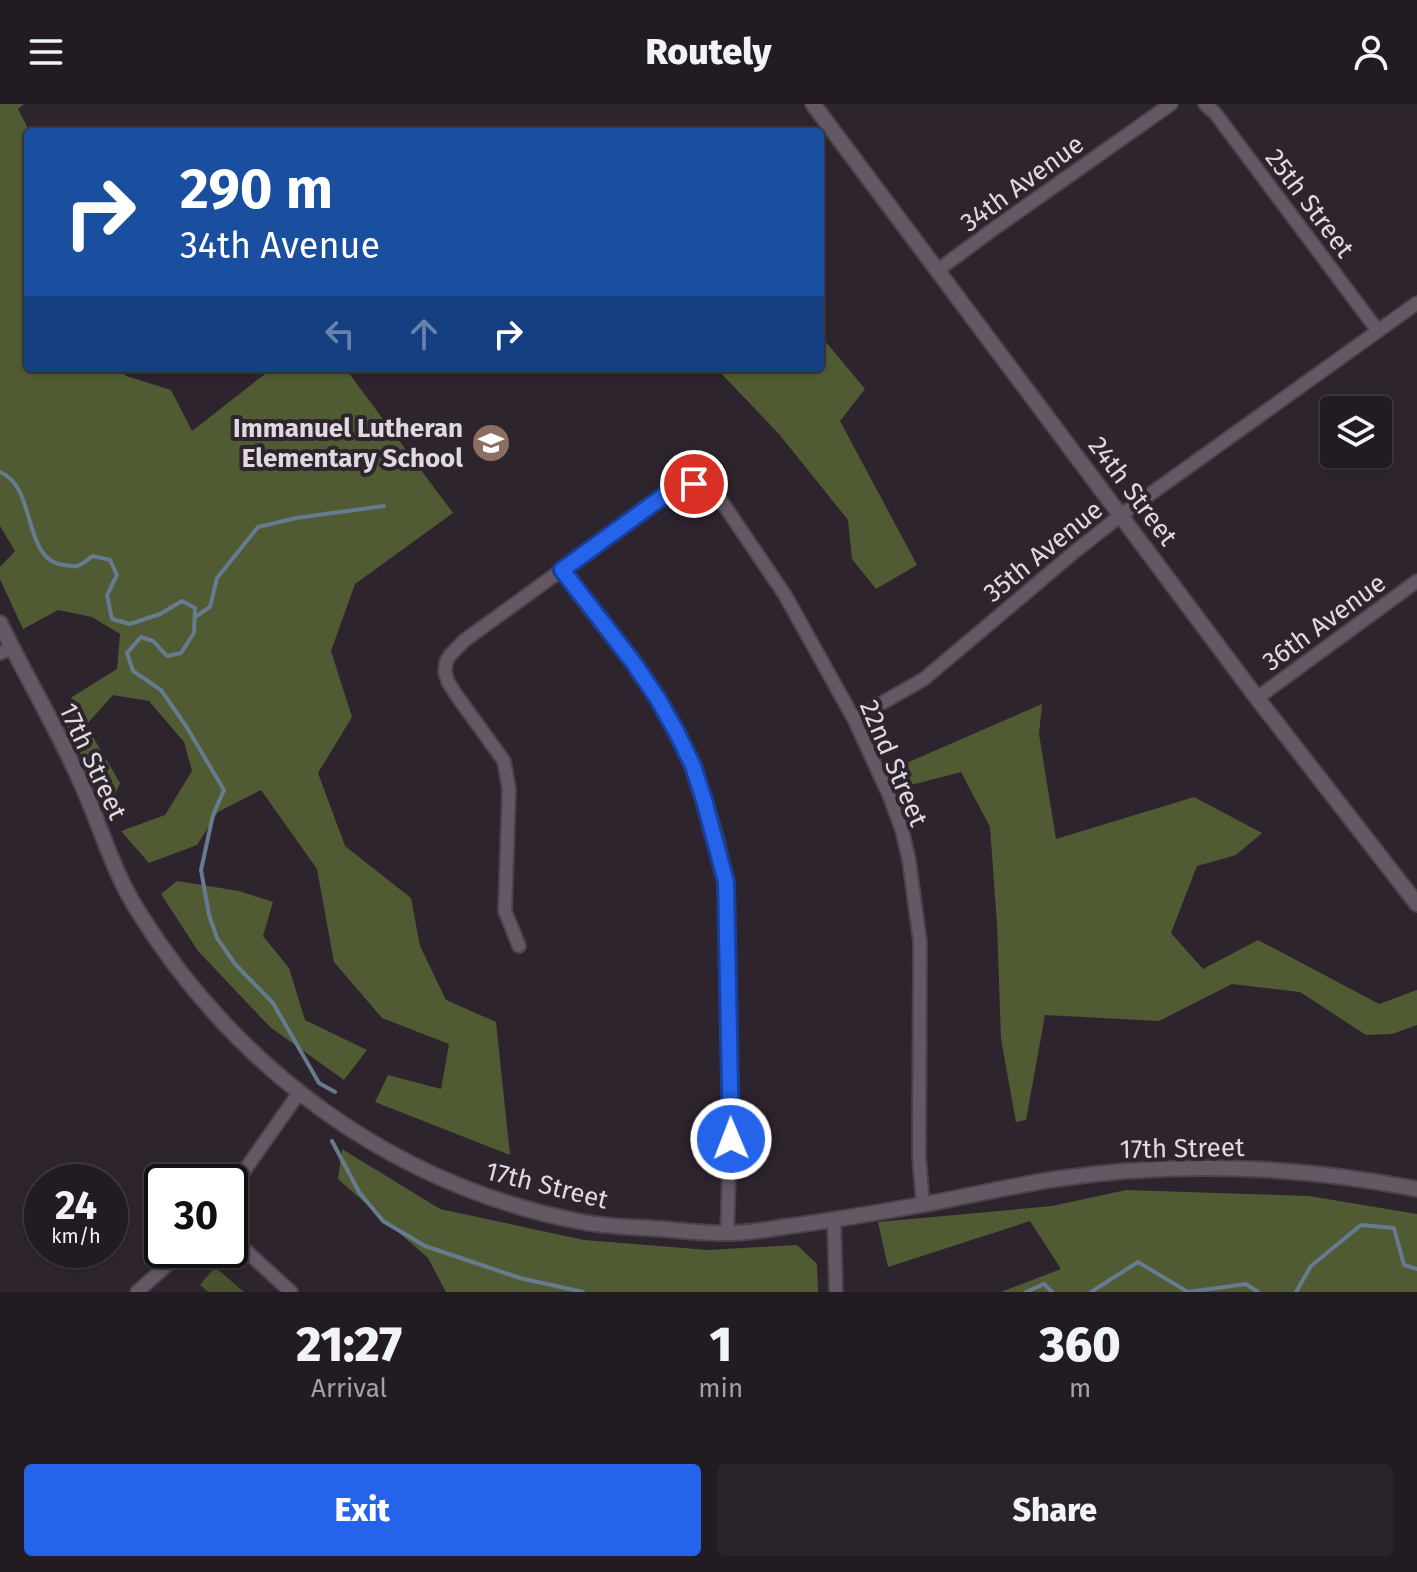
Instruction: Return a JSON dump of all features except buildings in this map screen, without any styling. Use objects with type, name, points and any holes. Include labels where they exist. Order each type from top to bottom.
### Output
[{"type":"street","name":"24th Street","points":[[813,104],[1257,698],[1417,904]]},
{"type":"street","name":"34th Avenue","points":[[938,270],[1171,104]]},
{"type":"street","name":"25th Street","points":[[1205,104],[1215,113],[1378,331]]},
{"type":"street","name":"35th Avenue","points":[[854,719],[924,679],[1121,515],[1417,303]]},
{"type":"street","name":"22nd Street","points":[[562,570],[676,487],[694,484],[712,491],[722,502],[785,595],[854,719],[889,795],[909,860],[920,942],[919,1156],[923,1205]]},
{"type":"street","points":[[519,946],[505,911],[509,789],[504,761],[448,682],[446,662],[465,640],[562,570],[658,699],[693,766],[716,839],[726,882],[728,927],[731,1139],[727,1234]]},
{"type":"street","name":"36th Avenue","points":[[1257,698],[1417,581]]},
{"type":"street","name":"17th Street","points":[[0,623],[6,650],[82,785],[117,874],[135,908],[197,994],[276,1075],[299,1093],[360,1136],[471,1192],[579,1222],[727,1234],[923,1205],[1058,1179],[1158,1169],[1213,1168],[1301,1173],[1417,1189]]},
{"type":"street","points":[[248,1165],[299,1093]]},
{"type":"street","points":[[834,1219],[836,1292]]},
{"type":"street","points":[[248,1253],[291,1292]]},
{"type":"street","points":[[137,1292],[164,1268]]},
{"type":"green space","points":[[0,104],[24,104],[18,109],[28,128],[24,128],[24,372],[124,372],[126,376],[171,390],[192,431],[266,372],[348,372],[453,513],[355,584],[331,651],[352,717],[318,773],[345,846],[411,898],[420,946],[446,1000],[496,1022],[510,1155],[375,1102],[388,1075],[441,1089],[449,1044],[382,1018],[334,962],[317,869],[261,790],[218,812],[197,845],[149,863],[121,831],[165,815],[192,771],[184,742],[149,701],[113,695],[86,725],[120,783],[108,810],[64,720],[72,697],[117,669],[120,634],[92,617],[58,610],[23,629],[0,579],[0,567],[15,551],[0,526]]},
{"type":"green space","points":[[824,340],[865,389],[840,421],[917,565],[876,589],[852,559],[848,520],[779,434],[720,372],[824,372]]},
{"type":"green space","points":[[1042,704],[1039,734],[1056,839],[1194,797],[1262,833],[1236,855],[1197,866],[1171,933],[1203,969],[1258,940],[1379,1004],[1417,990],[1417,1025],[1392,1034],[1366,1035],[1300,992],[1232,984],[1159,1021],[1045,1015],[1026,1120],[1016,1122],[1001,1039],[990,827],[961,772],[896,789],[888,771]]},
{"type":"green space","points":[[177,881],[239,891],[273,902],[263,936],[289,968],[305,1020],[367,1050],[344,1080],[270,1027],[198,951],[161,894]]},
{"type":"green space","points":[[342,1149],[440,1209],[584,1240],[708,1250],[797,1245],[817,1264],[818,1292],[446,1292],[428,1258],[338,1179]]},
{"type":"green space","points":[[1126,1190],[1309,1196],[1417,1214],[1417,1292],[1001,1292],[1061,1269],[1030,1221],[888,1267],[878,1222],[1052,1206]]},
{"type":"green space","points":[[216,1268],[244,1292],[208,1292],[200,1285]]},
{"type":"waterway","points":[[0,472],[12,480],[20,492],[35,538],[41,551],[51,560],[74,566],[93,556],[110,560],[117,575],[107,595],[112,619],[130,624],[160,614],[182,601],[195,608],[194,633],[181,653],[167,656],[153,641],[141,637],[127,653],[133,671],[161,690],[224,790],[213,815],[201,870],[209,915],[217,938],[235,964],[273,1003],[319,1083],[335,1092]]},
{"type":"waterway","points":[[195,617],[210,607],[217,578],[258,527],[296,518],[384,506]]},
{"type":"waterway","points":[[332,1141],[359,1192],[383,1221],[425,1246],[520,1278],[583,1292]]},
{"type":"waterway","points":[[1296,1292],[1311,1266],[1361,1225],[1394,1228],[1404,1265],[1417,1269]]},
{"type":"waterway","points":[[1091,1292],[1138,1262],[1188,1292],[1246,1284],[1258,1292]]},
{"type":"waterway","points":[[1026,1292],[1044,1284],[1052,1292]]},
{"type":"place","name":"Immanuel Lutheran Elementary School","points":[[491,443]]},
{"type":"route","points":[[694,484],[676,487],[562,570],[658,699],[693,766],[716,839],[726,882],[731,1139]]}]
